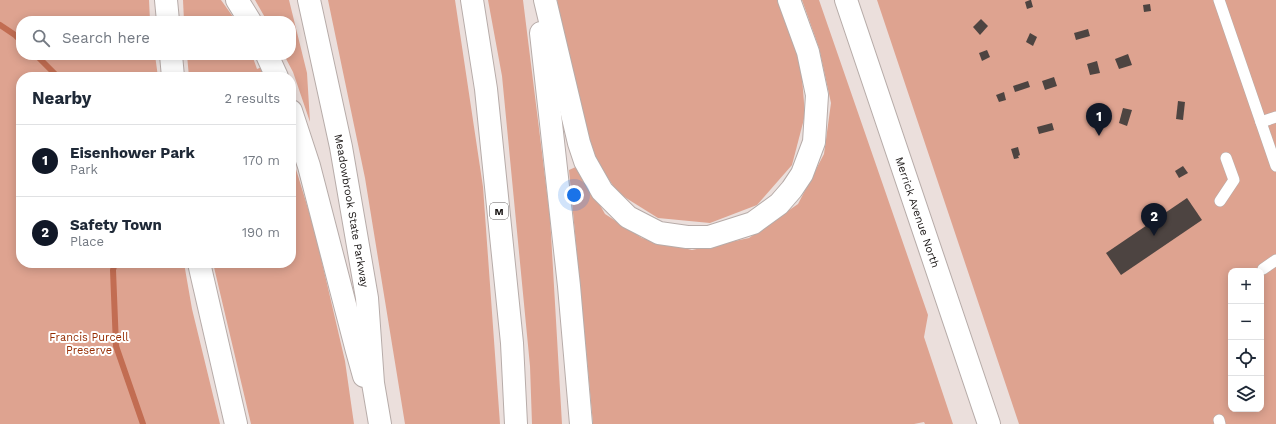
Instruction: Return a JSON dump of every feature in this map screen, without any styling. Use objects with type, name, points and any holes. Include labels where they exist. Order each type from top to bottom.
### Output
[{"type":"main road","points":[[166,0],[168,16]]},
{"type":"main road","points":[[237,0],[247,16]]},
{"type":"main road","name":"Meadowbrook State Parkway","points":[[309,0],[340,147],[367,298],[373,383],[379,424]]},
{"type":"main road","name":"M","points":[[472,0],[486,89],[512,343],[516,424]]},
{"type":"main road","points":[[537,0],[569,286],[581,424]]},
{"type":"main road","points":[[545,0],[579,143],[585,161],[602,191],[628,217],[659,233],[687,237],[709,237],[753,223],[779,204],[802,174],[814,142],[816,95],[808,52],[789,0]]},
{"type":"main road","name":"Merrick Avenue North","points":[[846,0],[989,424]]},
{"type":"main road","points":[[171,60],[173,72]]},
{"type":"main road","points":[[269,60],[275,72]]},
{"type":"main road","points":[[296,126],[309,166],[357,351],[379,424]]},
{"type":"main road","points":[[201,268],[236,424]]},
{"type":"lane","points":[[1219,0],[1276,166]]},
{"type":"lane","points":[[1261,122],[1276,117]]},
{"type":"lane","points":[[1220,201],[1234,180],[1226,158]]},
{"type":"lane","points":[[1264,269],[1276,260]]},
{"type":"green space","name":"Francis Purcell Preserve","points":[[0,0],[149,0],[150,16],[16,16],[16,60],[156,60],[157,72],[16,72],[16,268],[185,268],[192,309],[220,424],[0,424]]},
{"type":"green space","points":[[183,0],[221,0],[232,16],[184,16]]},
{"type":"green space","points":[[255,0],[289,0],[293,16],[264,16]]},
{"type":"green space","points":[[328,0],[455,0],[483,187],[500,424],[405,424],[365,178]]},
{"type":"green space","points":[[488,0],[523,0],[550,217],[562,424],[532,424],[530,366],[502,76]]},
{"type":"green space","points":[[557,0],[778,0],[801,65],[805,115],[792,165],[757,205],[710,223],[658,218],[618,193],[592,155],[577,108]]},
{"type":"green space","points":[[802,0],[819,0],[928,315],[924,337],[953,424],[925,424],[924,422],[914,424],[593,424],[569,170],[578,166],[605,214],[642,238],[692,250],[749,238],[798,204],[824,154],[831,103],[819,48]]},
{"type":"green space","points":[[877,0],[1276,0],[1276,424],[1019,424]]},
{"type":"green space","points":[[296,28],[307,73],[310,122],[296,81],[296,72],[293,72],[287,60],[296,60]]},
{"type":"green space","points":[[187,60],[254,60],[257,69],[262,67],[264,72],[189,72]]},
{"type":"green space","points":[[296,169],[314,228],[345,361],[354,424],[251,424],[214,268],[296,268]]},
{"type":"building","points":[[1030,0],[1033,7],[1027,9],[1025,2]]},
{"type":"building","points":[[1150,4],[1151,11],[1144,12],[1143,5]]},
{"type":"building","points":[[981,19],[988,26],[980,35],[973,27]]},
{"type":"building","points":[[1088,29],[1090,36],[1076,40],[1074,33]]},
{"type":"building","points":[[1030,33],[1037,37],[1033,46],[1026,42]]},
{"type":"building","points":[[987,50],[990,57],[982,61],[979,53]]},
{"type":"building","points":[[1128,54],[1132,65],[1119,69],[1115,59]]},
{"type":"building","points":[[1097,61],[1100,73],[1090,75],[1087,64]]},
{"type":"building","points":[[1054,77],[1057,86],[1045,90],[1042,81]]},
{"type":"building","points":[[1028,81],[1030,87],[1015,92],[1013,86]]},
{"type":"building","points":[[1004,92],[1006,100],[999,102],[996,95]]},
{"type":"building","points":[[1178,101],[1185,102],[1183,120],[1176,119]]},
{"type":"building","points":[[1123,108],[1132,110],[1127,126],[1119,123]]},
{"type":"building","points":[[1052,123],[1054,130],[1039,134],[1037,127]]},
{"type":"building","points":[[1018,147],[1020,155],[1018,156],[1019,158],[1014,159],[1011,149]]},
{"type":"building","points":[[1183,166],[1188,173],[1179,178],[1175,171]]},
{"type":"building","points":[[1187,198],[1202,220],[1121,275],[1106,253]]},
{"type":"waterway","points":[[0,25],[16,36]]},
{"type":"waterway","points":[[41,60],[53,72]]},
{"type":"waterway","points":[[114,268],[116,346],[143,424]]},
{"type":"place","name":"Eisenhower Park","points":[[1099,136]]},
{"type":"place","name":"Safety Town","points":[[1154,236]]}]
